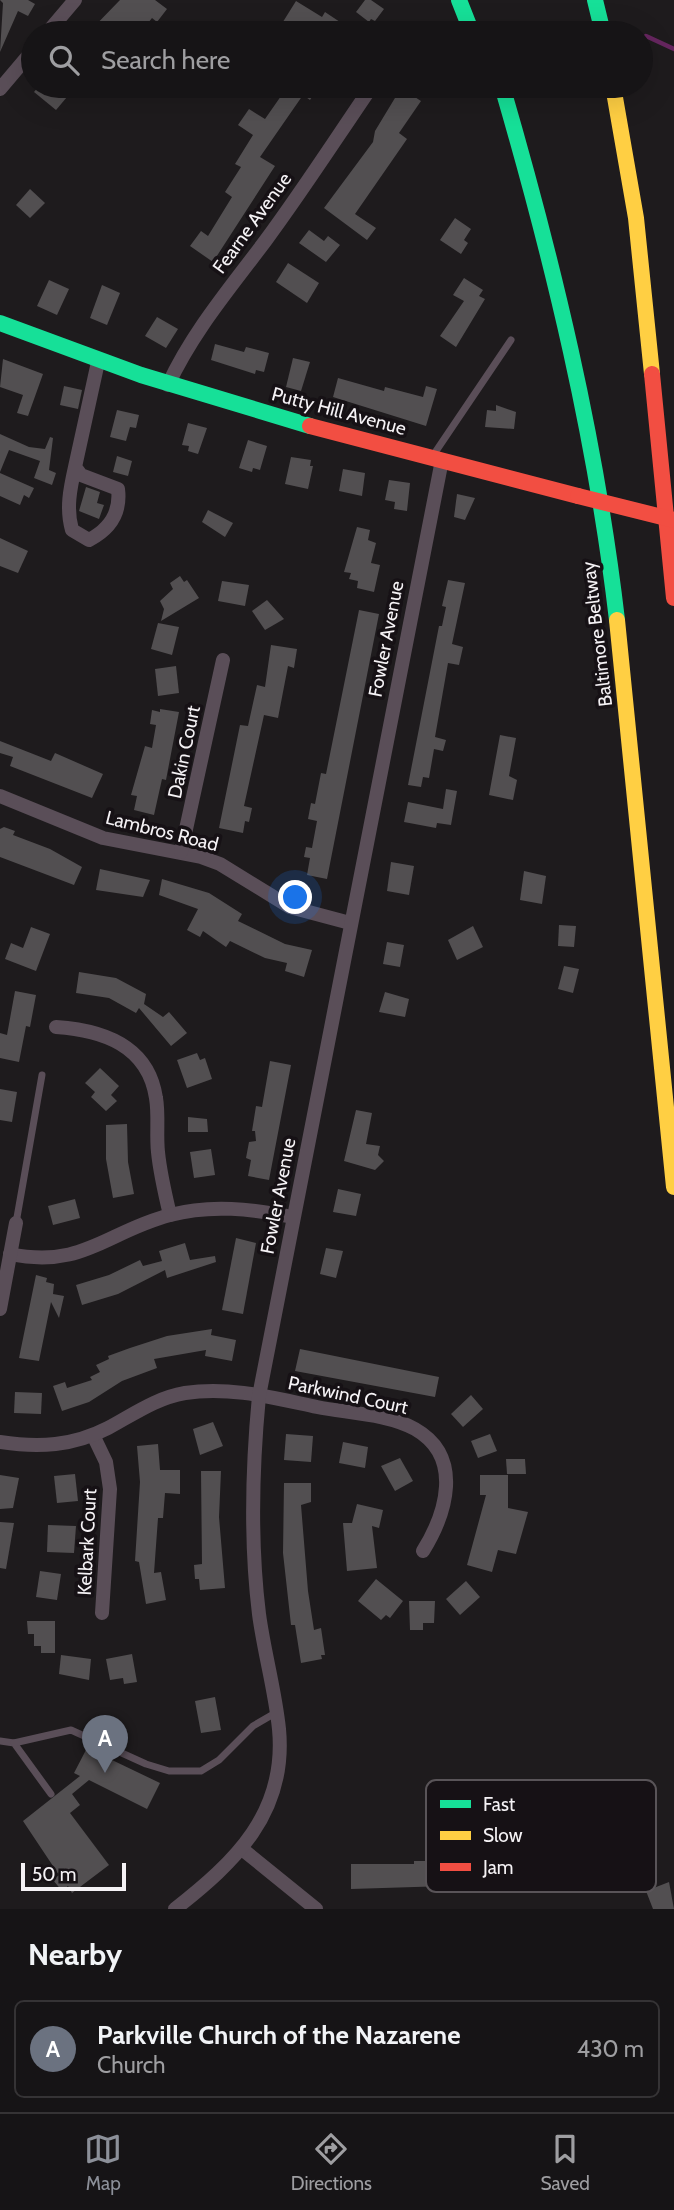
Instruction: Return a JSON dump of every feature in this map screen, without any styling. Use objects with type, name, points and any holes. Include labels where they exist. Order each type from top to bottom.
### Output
[{"type":"main road","points":[[459,0],[467,21]]},
{"type":"main road","points":[[473,0],[481,21]]},
{"type":"main road","points":[[595,0],[600,21]]},
{"type":"main road","points":[[496,98],[539,230],[573,356]]},
{"type":"main road","name":"Baltimore Beltway","points":[[506,98],[544,230],[595,463],[614,592],[674,1186]]},
{"type":"main road","points":[[615,98],[637,232],[674,598]]},
{"type":"main road","name":"Putty Hill Avenue","points":[[0,323],[98,362],[168,385],[437,459],[674,520]]},
{"type":"street","points":[[57,21],[75,0]]},
{"type":"street","points":[[0,89],[21,64]]},
{"type":"street","name":"Fearne Avenue","points":[[168,385],[184,352],[204,322],[268,238],[364,98]]},
{"type":"street","points":[[75,467],[81,475],[118,489],[120,503],[107,531],[89,540],[72,530],[67,515],[75,467],[98,362]]},
{"type":"street","name":"Fowler Avenue","points":[[176,1909],[217,1876],[242,1849],[262,1819],[275,1784],[279,1747],[277,1712],[259,1617],[254,1557],[253,1491],[260,1396],[437,459]]},
{"type":"street","name":"Dakin Court","points":[[181,852],[223,660]]},
{"type":"street","name":"Lambros Road","points":[[0,796],[103,838],[181,852],[220,864],[290,907],[350,923]]},
{"type":"street","points":[[56,1027],[105,1035],[128,1048],[144,1066],[156,1099],[159,1161],[170,1216]]},
{"type":"street","points":[[10,1254],[33,1259],[68,1257],[170,1216],[218,1208],[293,1217]]},
{"type":"street","points":[[0,1309],[16,1223]]},
{"type":"street","name":"Parkwind Court","points":[[0,1442],[44,1446],[93,1435],[167,1397],[205,1391],[260,1396],[395,1422],[416,1430],[427,1439],[443,1463],[448,1488],[439,1526],[423,1551]]},
{"type":"street","name":"Kelbark Court","points":[[93,1435],[106,1462],[110,1489],[102,1613]]},
{"type":"street","points":[[242,1849],[316,1909]]},
{"type":"lane","points":[[437,459],[511,340]]},
{"type":"lane","points":[[16,1223],[42,1075]]},
{"type":"lane","points":[[0,1741],[14,1743],[71,1730],[146,1764],[169,1771],[201,1771],[219,1760],[253,1726],[277,1712]]},
{"type":"lane","points":[[14,1743],[51,1794]]},
{"type":"building","points":[[0,0],[28,0],[35,4],[28,16],[18,11],[0,52],[3,3]]},
{"type":"building","points":[[120,0],[155,0],[167,9],[158,21],[152,18],[150,21],[100,21]]},
{"type":"building","points":[[365,0],[371,0],[384,9],[375,21],[368,21],[356,12]]},
{"type":"building","points":[[296,1],[322,17],[325,12],[338,21],[284,21]]},
{"type":"building","points":[[41,98],[66,98],[56,110]]},
{"type":"building","points":[[280,98],[301,98],[260,157],[275,166],[213,262],[190,246],[201,231],[208,236],[232,197],[225,192],[241,167],[235,164],[253,135],[238,125],[249,109],[265,119]]},
{"type":"building","points":[[395,98],[416,98],[421,101],[399,133],[407,139],[355,214],[376,228],[367,240],[324,208],[373,142],[375,131]]},
{"type":"building","points":[[30,189],[45,203],[30,218],[16,205]]},
{"type":"building","points":[[455,218],[471,229],[464,240],[468,243],[461,254],[440,240]]},
{"type":"building","points":[[309,230],[324,241],[328,236],[340,245],[326,262],[299,243]]},
{"type":"building","points":[[288,263],[319,283],[307,303],[276,282]]},
{"type":"building","points":[[464,278],[483,290],[479,296],[485,299],[456,347],[440,336],[464,301],[453,295]]},
{"type":"building","points":[[49,280],[69,289],[57,315],[37,306]]},
{"type":"building","points":[[102,285],[120,293],[107,325],[90,318]]},
{"type":"building","points":[[157,317],[178,329],[166,348],[145,336]]},
{"type":"building","points":[[215,344],[244,352],[246,347],[269,353],[264,372],[256,370],[255,374],[211,360]]},
{"type":"building","points":[[293,358],[310,362],[301,391],[286,387]]},
{"type":"building","points":[[3,359],[43,374],[28,416],[17,413],[23,395],[0,387]]},
{"type":"building","points":[[338,378],[384,391],[385,387],[423,397],[426,386],[437,389],[426,426],[333,397]]},
{"type":"building","points":[[64,386],[82,390],[78,409],[60,405]]},
{"type":"building","points":[[496,405],[516,412],[514,429],[485,427],[487,410],[496,411]]},
{"type":"building","points":[[117,410],[139,415],[136,428],[130,427],[126,441],[110,437]]},
{"type":"building","points":[[188,423],[207,428],[198,454],[188,451],[189,446],[182,445]]},
{"type":"building","points":[[0,434],[29,447],[45,449],[50,437],[53,438],[49,470],[56,473],[52,485],[34,478],[40,461],[9,450],[0,472]]},
{"type":"building","points":[[248,440],[267,446],[260,470],[253,468],[252,472],[239,468]]},
{"type":"building","points":[[117,456],[132,461],[128,476],[113,472]]},
{"type":"building","points":[[291,457],[311,460],[310,466],[313,466],[308,489],[285,484]]},
{"type":"building","points":[[343,469],[365,473],[362,496],[339,491]]},
{"type":"building","points":[[0,473],[34,488],[29,498],[24,495],[20,505],[0,496]]},
{"type":"building","points":[[389,480],[410,483],[407,511],[394,509],[395,502],[385,500]]},
{"type":"building","points":[[86,487],[100,492],[97,503],[104,505],[99,519],[79,511]]},
{"type":"building","points":[[457,494],[475,498],[465,520],[454,517]]},
{"type":"building","points":[[208,510],[233,523],[225,537],[202,522]]},
{"type":"building","points":[[357,527],[370,530],[368,540],[376,543],[371,563],[380,565],[374,592],[357,588],[358,581],[349,579],[351,573],[344,572]]},
{"type":"building","points":[[0,538],[28,551],[18,573],[0,566]]},
{"type":"building","points":[[180,576],[184,582],[187,580],[199,598],[161,621],[164,609],[160,601],[173,589],[170,583]]},
{"type":"building","points":[[448,580],[465,583],[452,644],[463,647],[459,665],[448,663],[435,737],[446,740],[443,751],[434,749],[429,778],[423,777],[421,787],[408,785],[439,626],[442,626],[446,607],[442,606]]},
{"type":"building","points":[[222,581],[249,585],[245,606],[218,601]]},
{"type":"building","points":[[267,600],[284,619],[265,630],[252,611]]},
{"type":"building","points":[[359,610],[379,614],[327,879],[307,875],[310,858],[304,857],[306,847],[312,848],[317,821],[308,819],[311,803],[315,804],[321,773],[326,774]]},
{"type":"building","points":[[158,623],[179,627],[172,655],[151,649]]},
{"type":"building","points":[[271,645],[297,649],[294,668],[288,666],[278,718],[264,715],[244,806],[252,808],[249,822],[245,821],[243,833],[219,828],[240,725],[248,726],[257,685],[265,687]]},
{"type":"building","points":[[176,666],[179,693],[158,696],[155,669]]},
{"type":"building","points":[[160,709],[179,712],[166,780],[162,779],[154,815],[134,810],[137,796],[131,795],[145,746],[152,748],[156,725],[150,724],[152,710],[160,712]]},
{"type":"building","points":[[500,735],[516,738],[509,776],[517,780],[513,800],[489,795]]},
{"type":"building","points":[[0,741],[51,761],[55,753],[103,774],[92,798],[10,766],[13,757],[0,753]]},
{"type":"building","points":[[446,789],[457,791],[451,825],[437,823],[436,828],[404,822],[408,802],[443,809]]},
{"type":"building","points":[[4,827],[15,831],[13,835],[50,849],[82,867],[74,885],[0,857],[0,829]]},
{"type":"building","points":[[391,862],[414,866],[409,895],[387,891]]},
{"type":"building","points":[[100,869],[150,880],[143,897],[96,890]]},
{"type":"building","points":[[524,871],[546,876],[542,904],[520,900]]},
{"type":"building","points":[[162,879],[209,893],[242,914],[238,921],[285,944],[312,950],[304,977],[285,971],[287,963],[265,958],[230,941],[226,947],[203,931],[200,937],[187,930],[198,909],[159,895]]},
{"type":"building","points":[[559,925],[576,926],[574,947],[558,946]]},
{"type":"building","points":[[473,926],[483,947],[457,960],[448,940]]},
{"type":"building","points":[[31,927],[50,934],[36,971],[5,959],[11,943],[23,948]]},
{"type":"building","points":[[387,942],[404,945],[400,967],[383,964]]},
{"type":"building","points":[[564,966],[579,969],[573,993],[558,989]]},
{"type":"building","points":[[79,972],[116,978],[146,994],[144,1004],[163,1017],[169,1012],[187,1033],[171,1046],[139,1008],[136,1013],[109,998],[76,993]]},
{"type":"building","points":[[15,991],[36,995],[19,1062],[0,1058],[0,1033],[7,1035]]},
{"type":"building","points":[[385,992],[409,999],[405,1017],[379,1012]]},
{"type":"building","points":[[197,1053],[200,1060],[205,1058],[212,1079],[187,1088],[177,1060]]},
{"type":"building","points":[[270,1061],[291,1065],[269,1180],[248,1176],[251,1160],[246,1158],[249,1142],[256,1141],[255,1131],[252,1131],[256,1106],[262,1107]]},
{"type":"building","points":[[100,1068],[119,1086],[111,1095],[117,1101],[106,1111],[91,1097],[95,1092],[85,1083]]},
{"type":"building","points":[[0,1089],[17,1092],[12,1122],[0,1120]]},
{"type":"building","points":[[356,1110],[372,1113],[366,1144],[380,1146],[378,1155],[384,1161],[375,1170],[344,1161]]},
{"type":"building","points":[[188,1117],[207,1119],[208,1132],[188,1132]]},
{"type":"building","points":[[127,1124],[128,1162],[134,1194],[113,1198],[106,1159],[106,1125]]},
{"type":"building","points":[[211,1149],[215,1175],[194,1178],[190,1152]]},
{"type":"building","points":[[338,1189],[361,1194],[356,1216],[333,1212]]},
{"type":"building","points":[[75,1199],[80,1218],[53,1225],[48,1206]]},
{"type":"building","points":[[236,1238],[256,1243],[243,1314],[222,1310]]},
{"type":"building","points":[[185,1243],[190,1260],[215,1256],[216,1262],[167,1278],[165,1270],[118,1294],[82,1305],[76,1285],[109,1275],[140,1260],[143,1266],[162,1261],[159,1251]]},
{"type":"building","points":[[326,1248],[343,1251],[336,1278],[320,1274]]},
{"type":"building","points":[[36,1275],[47,1278],[46,1282],[54,1284],[53,1294],[64,1296],[59,1318],[51,1302],[39,1361],[19,1358]]},
{"type":"building","points":[[212,1329],[211,1335],[236,1340],[232,1361],[205,1356],[206,1350],[154,1359],[157,1368],[122,1381],[89,1402],[62,1411],[53,1386],[65,1382],[67,1388],[92,1380],[90,1377],[100,1372],[96,1365],[109,1359],[108,1356],[130,1348],[167,1336]]},
{"type":"building","points":[[300,1349],[439,1377],[435,1397],[295,1371]]},
{"type":"building","points":[[15,1392],[42,1393],[41,1414],[14,1413]]},
{"type":"building","points":[[471,1395],[483,1409],[463,1427],[451,1414]]},
{"type":"building","points":[[213,1422],[223,1446],[200,1455],[193,1429]]},
{"type":"building","points":[[286,1434],[313,1436],[311,1462],[284,1460]]},
{"type":"building","points":[[490,1434],[497,1451],[478,1458],[471,1441]]},
{"type":"building","points":[[343,1442],[368,1447],[365,1468],[339,1463]]},
{"type":"building","points":[[158,1444],[160,1470],[180,1470],[180,1494],[165,1493],[163,1518],[158,1518],[154,1573],[161,1572],[166,1600],[146,1604],[139,1562],[135,1561],[140,1482],[137,1446]]},
{"type":"building","points":[[400,1458],[413,1481],[395,1491],[381,1466]]},
{"type":"building","points":[[506,1459],[525,1459],[526,1474],[507,1474]]},
{"type":"building","points":[[201,1471],[221,1471],[219,1517],[225,1588],[200,1590],[199,1579],[195,1579],[194,1565],[202,1564]]},
{"type":"building","points":[[75,1474],[78,1501],[57,1503],[54,1476]]},
{"type":"building","points":[[0,1475],[19,1478],[13,1508],[0,1509]]},
{"type":"building","points":[[480,1475],[508,1475],[508,1508],[528,1512],[516,1554],[498,1550],[492,1572],[467,1565],[486,1495],[480,1495]]},
{"type":"building","points":[[284,1483],[311,1483],[311,1502],[301,1505],[308,1591],[314,1630],[321,1628],[325,1655],[321,1655],[322,1659],[301,1663],[295,1625],[291,1625],[283,1553]]},
{"type":"building","points":[[357,1504],[383,1510],[379,1528],[372,1526],[377,1568],[347,1571],[343,1523],[352,1523]]},
{"type":"building","points":[[0,1522],[14,1523],[6,1569],[0,1568]]},
{"type":"building","points":[[48,1525],[76,1526],[74,1553],[47,1552]]},
{"type":"building","points":[[40,1571],[61,1574],[57,1600],[36,1597]]},
{"type":"building","points":[[376,1579],[403,1601],[390,1618],[386,1615],[381,1620],[358,1601]]},
{"type":"building","points":[[466,1581],[480,1597],[460,1615],[446,1599]]},
{"type":"building","points":[[409,1601],[435,1601],[434,1623],[423,1623],[423,1630],[410,1630]]},
{"type":"building","points":[[27,1621],[55,1621],[55,1653],[41,1653],[41,1646],[34,1646],[34,1634],[28,1634]]},
{"type":"building","points":[[132,1654],[137,1682],[124,1684],[123,1678],[110,1680],[106,1659]]},
{"type":"building","points":[[61,1655],[91,1659],[89,1680],[59,1674]]},
{"type":"building","points":[[215,1697],[221,1730],[201,1733],[195,1701]]},
{"type":"building","points":[[87,1748],[160,1783],[147,1809],[89,1780],[72,1794],[80,1805],[70,1813],[109,1865],[72,1893],[68,1886],[62,1891],[53,1880],[59,1875],[23,1821],[80,1776],[74,1773]]},
{"type":"building","points":[[414,1861],[426,1861],[426,1887],[351,1889],[351,1864],[414,1864]]},
{"type":"building","points":[[669,1882],[674,1909],[653,1909],[646,1892],[656,1892],[656,1887]]},
{"type":"waterway","points":[[653,39],[674,49]]},
{"type":"traffic: fast","points":[[459,0],[467,21]]},
{"type":"traffic: fast","points":[[595,0],[600,21]]},
{"type":"traffic: fast","points":[[505,98],[539,218],[571,351],[597,485],[617,620]]},
{"type":"traffic: fast","points":[[0,323],[141,375],[310,426]]},
{"type":"traffic: slow","points":[[615,98],[636,218],[652,374]]},
{"type":"traffic: slow","points":[[617,620],[674,1187]]},
{"type":"traffic: jam","points":[[652,374],[674,598]]},
{"type":"traffic: jam","points":[[310,426],[578,496]]},
{"type":"traffic: jam","points":[[578,496],[674,520]]},
{"type":"place","name":"Parkville Church of the Nazarene","points":[[105,1773]]}]
